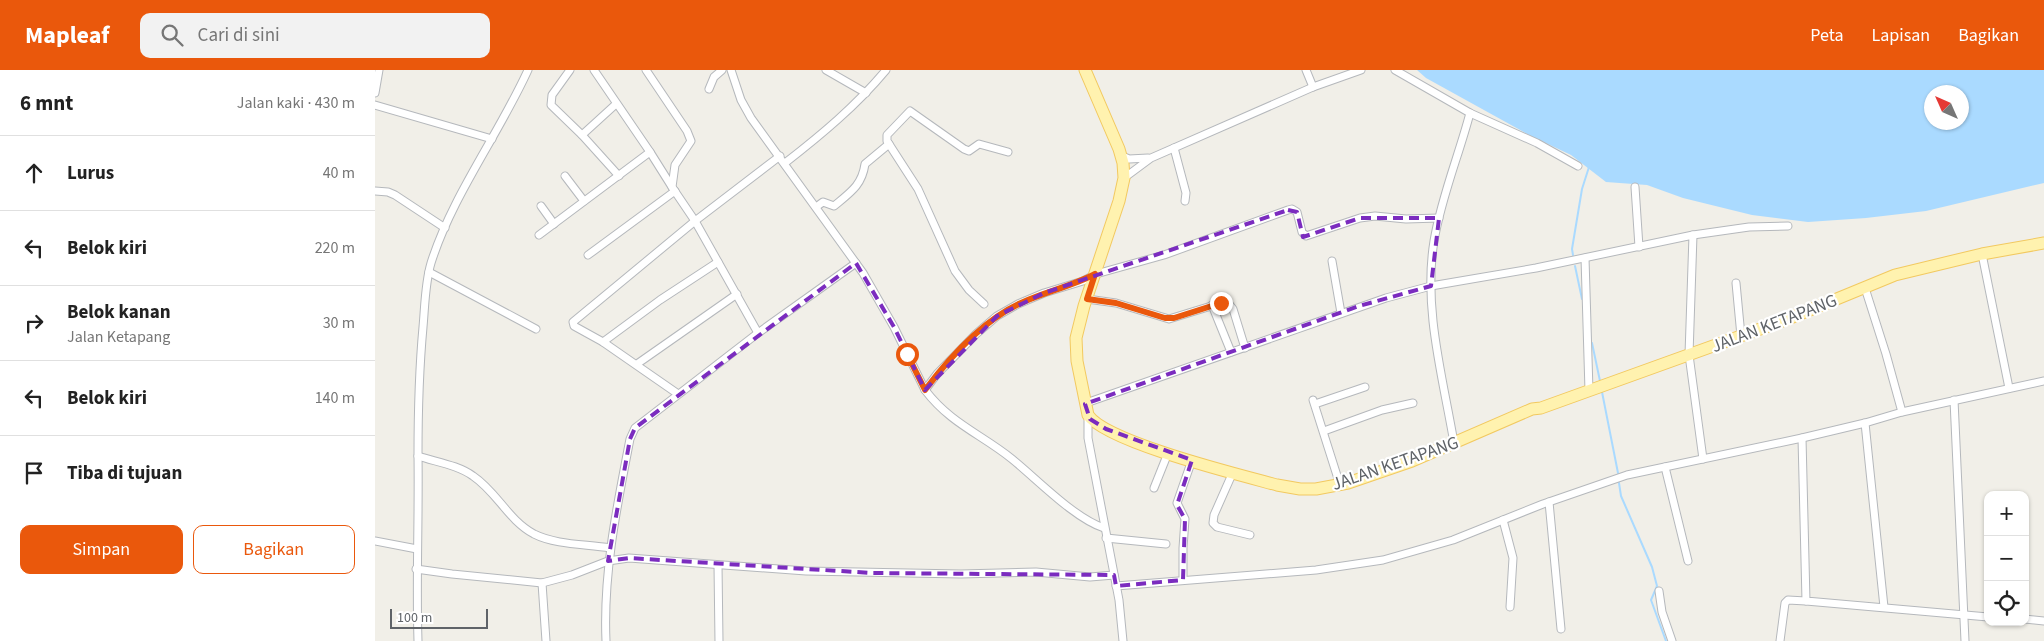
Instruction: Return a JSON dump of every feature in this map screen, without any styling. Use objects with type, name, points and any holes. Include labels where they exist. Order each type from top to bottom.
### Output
[{"type":"main road","points":[[1085,70],[1122,156],[1125,178],[1078,328],[1075,350],[1087,409]]},
{"type":"main road","name":"JALAN KETAPANG","points":[[1087,409],[1095,423],[1111,432],[1191,460],[1277,485],[1300,489],[1316,489],[1340,485],[1412,461],[1536,408],[1689,356],[1895,275],[1982,254],[2044,243]]},
{"type":"street","points":[[375,93],[379,70]]},
{"type":"street","points":[[418,641],[417,548],[419,456],[417,410],[429,272],[445,228],[517,95],[528,70]]},
{"type":"street","points":[[570,70],[552,95],[551,106],[583,135],[619,176]]},
{"type":"street","points":[[594,70],[695,221],[758,333]]},
{"type":"street","points":[[646,70],[687,131],[691,141],[675,165],[674,189]]},
{"type":"street","points":[[709,89],[714,76],[722,70]]},
{"type":"street","points":[[731,70],[741,100],[751,118],[855,263],[894,327],[925,390],[942,409],[967,430],[1012,459],[1088,522],[1104,528]]},
{"type":"street","points":[[826,70],[866,93]]},
{"type":"street","points":[[785,163],[831,127],[866,93],[886,70]]},
{"type":"street","points":[[1306,70],[1313,87]]},
{"type":"street","points":[[1125,178],[1151,158],[1313,87],[1361,70]]},
{"type":"street","points":[[1395,70],[1470,113],[1537,143],[1578,166]]},
{"type":"street","points":[[375,104],[492,139]]},
{"type":"street","points":[[583,135],[616,104]]},
{"type":"street","points":[[984,304],[969,290],[955,271],[918,189],[887,141],[888,132],[910,111],[964,149],[969,151],[979,144],[1008,152]]},
{"type":"street","points":[[1454,444],[1433,322],[1432,257],[1439,218],[1470,113]]},
{"type":"street","points":[[816,207],[823,202],[834,206],[859,184],[864,176],[865,164],[889,144]]},
{"type":"street","points":[[1174,148],[1186,193],[1185,201]]},
{"type":"street","points":[[539,235],[650,152]]},
{"type":"street","points":[[679,394],[637,364],[574,326],[573,322],[695,221],[779,156]]},
{"type":"street","points":[[1122,156],[1129,159],[1151,158]]},
{"type":"street","points":[[565,176],[584,201]]},
{"type":"street","points":[[1635,187],[1639,247]]},
{"type":"street","points":[[589,254],[674,189]]},
{"type":"street","points":[[375,192],[388,192],[395,195],[445,228]]},
{"type":"street","points":[[541,206],[554,224]]},
{"type":"street","points":[[925,390],[937,374],[965,345],[997,316],[1018,304],[1044,293],[1083,281],[1095,274],[1164,255],[1292,209],[1297,212],[1302,232],[1306,236],[1360,218],[1386,216],[1406,219],[1439,218]]},
{"type":"street","points":[[1123,641],[1114,574],[1088,438],[1087,409],[1231,352],[1341,312],[1431,286],[1527,270],[1693,235],[1749,227],[1787,226]]},
{"type":"street","points":[[1693,235],[1689,301],[1689,356],[1703,459]]},
{"type":"street","points":[[1982,254],[2009,388]]},
{"type":"street","points":[[1585,258],[1589,391]]},
{"type":"street","points":[[1332,261],[1341,312]]},
{"type":"street","points":[[603,342],[660,300],[718,262]]},
{"type":"street","points":[[606,641],[605,605],[609,548],[631,434],[641,423],[758,333],[855,263]]},
{"type":"street","points":[[429,272],[536,329]]},
{"type":"street","points":[[1736,283],[1741,336]]},
{"type":"street","points":[[1865,288],[1887,354],[1902,412]]},
{"type":"street","points":[[637,364],[737,294]]},
{"type":"street","points":[[1087,299],[1116,303],[1169,319],[1225,303],[1231,306],[1245,348]]},
{"type":"street","points":[[1212,306],[1231,352]]},
{"type":"street","points":[[1116,586],[1316,570],[1374,562],[1425,549],[1627,475],[1801,438],[1953,400],[2044,381]]},
{"type":"street","points":[[1340,485],[1314,402],[1365,387]]},
{"type":"street","points":[[1953,400],[1962,615],[1965,641]]},
{"type":"street","points":[[1324,431],[1382,410],[1413,403]]},
{"type":"street","points":[[1865,423],[1884,607]]},
{"type":"street","points":[[1801,438],[1806,601]]},
{"type":"street","points":[[1154,488],[1168,453]]},
{"type":"street","points":[[419,456],[474,476],[498,498],[519,524],[535,534],[558,541],[609,548]]},
{"type":"street","points":[[1183,580],[1185,518],[1177,503],[1191,460]]},
{"type":"street","points":[[1665,467],[1687,561]]},
{"type":"street","points":[[1233,472],[1214,515],[1213,522],[1217,527],[1250,535]]},
{"type":"street","points":[[1549,502],[1561,629]]},
{"type":"street","points":[[1503,520],[1513,558],[1510,607]]},
{"type":"street","points":[[1106,538],[1166,544]]},
{"type":"street","points":[[375,541],[417,548]]},
{"type":"street","points":[[417,569],[542,583],[572,575],[608,561],[629,558],[718,566],[881,573],[961,574],[1036,572],[1090,577],[1114,574]]},
{"type":"street","points":[[718,566],[719,641]]},
{"type":"street","points":[[542,583],[546,641]]},
{"type":"street","points":[[1659,591],[1662,612],[1672,641]]},
{"type":"street","points":[[1780,641],[1785,603],[1788,600],[1984,617]]},
{"type":"street","points":[[2029,619],[2044,621]]},
{"type":"highlighted area","points":[[1288,210],[1297,212],[1303,237],[1360,218],[1439,218],[1431,286],[1359,306],[1085,404],[1090,419],[1106,429],[1192,460],[1177,505],[1185,519],[1183,580],[1116,586],[1114,575],[872,573],[629,558],[608,561],[630,439],[635,428],[856,263],[894,327],[925,390],[997,316],[1044,293]]},
{"type":"water","points":[[1417,70],[2044,70],[2044,183],[1926,211],[1808,222],[1752,215],[1683,198],[1647,185],[1606,182],[1571,155],[1531,136],[1426,78]]},
{"type":"waterway","points":[[1573,255],[1572,249],[1582,189],[1589,167]]},
{"type":"waterway","points":[[1575,266],[1582,299]]},
{"type":"waterway","points":[[1592,343],[1600,381]]},
{"type":"waterway","points":[[1602,392],[1618,473]]},
{"type":"waterway","points":[[1619,483],[1621,496],[1652,567],[1657,586],[1651,600],[1666,641]]},
{"type":"route","points":[[907,354],[925,390],[954,356],[997,316],[1018,304],[1044,293],[1083,281],[1095,274],[1087,299],[1116,303],[1169,319],[1221,303]]}]
